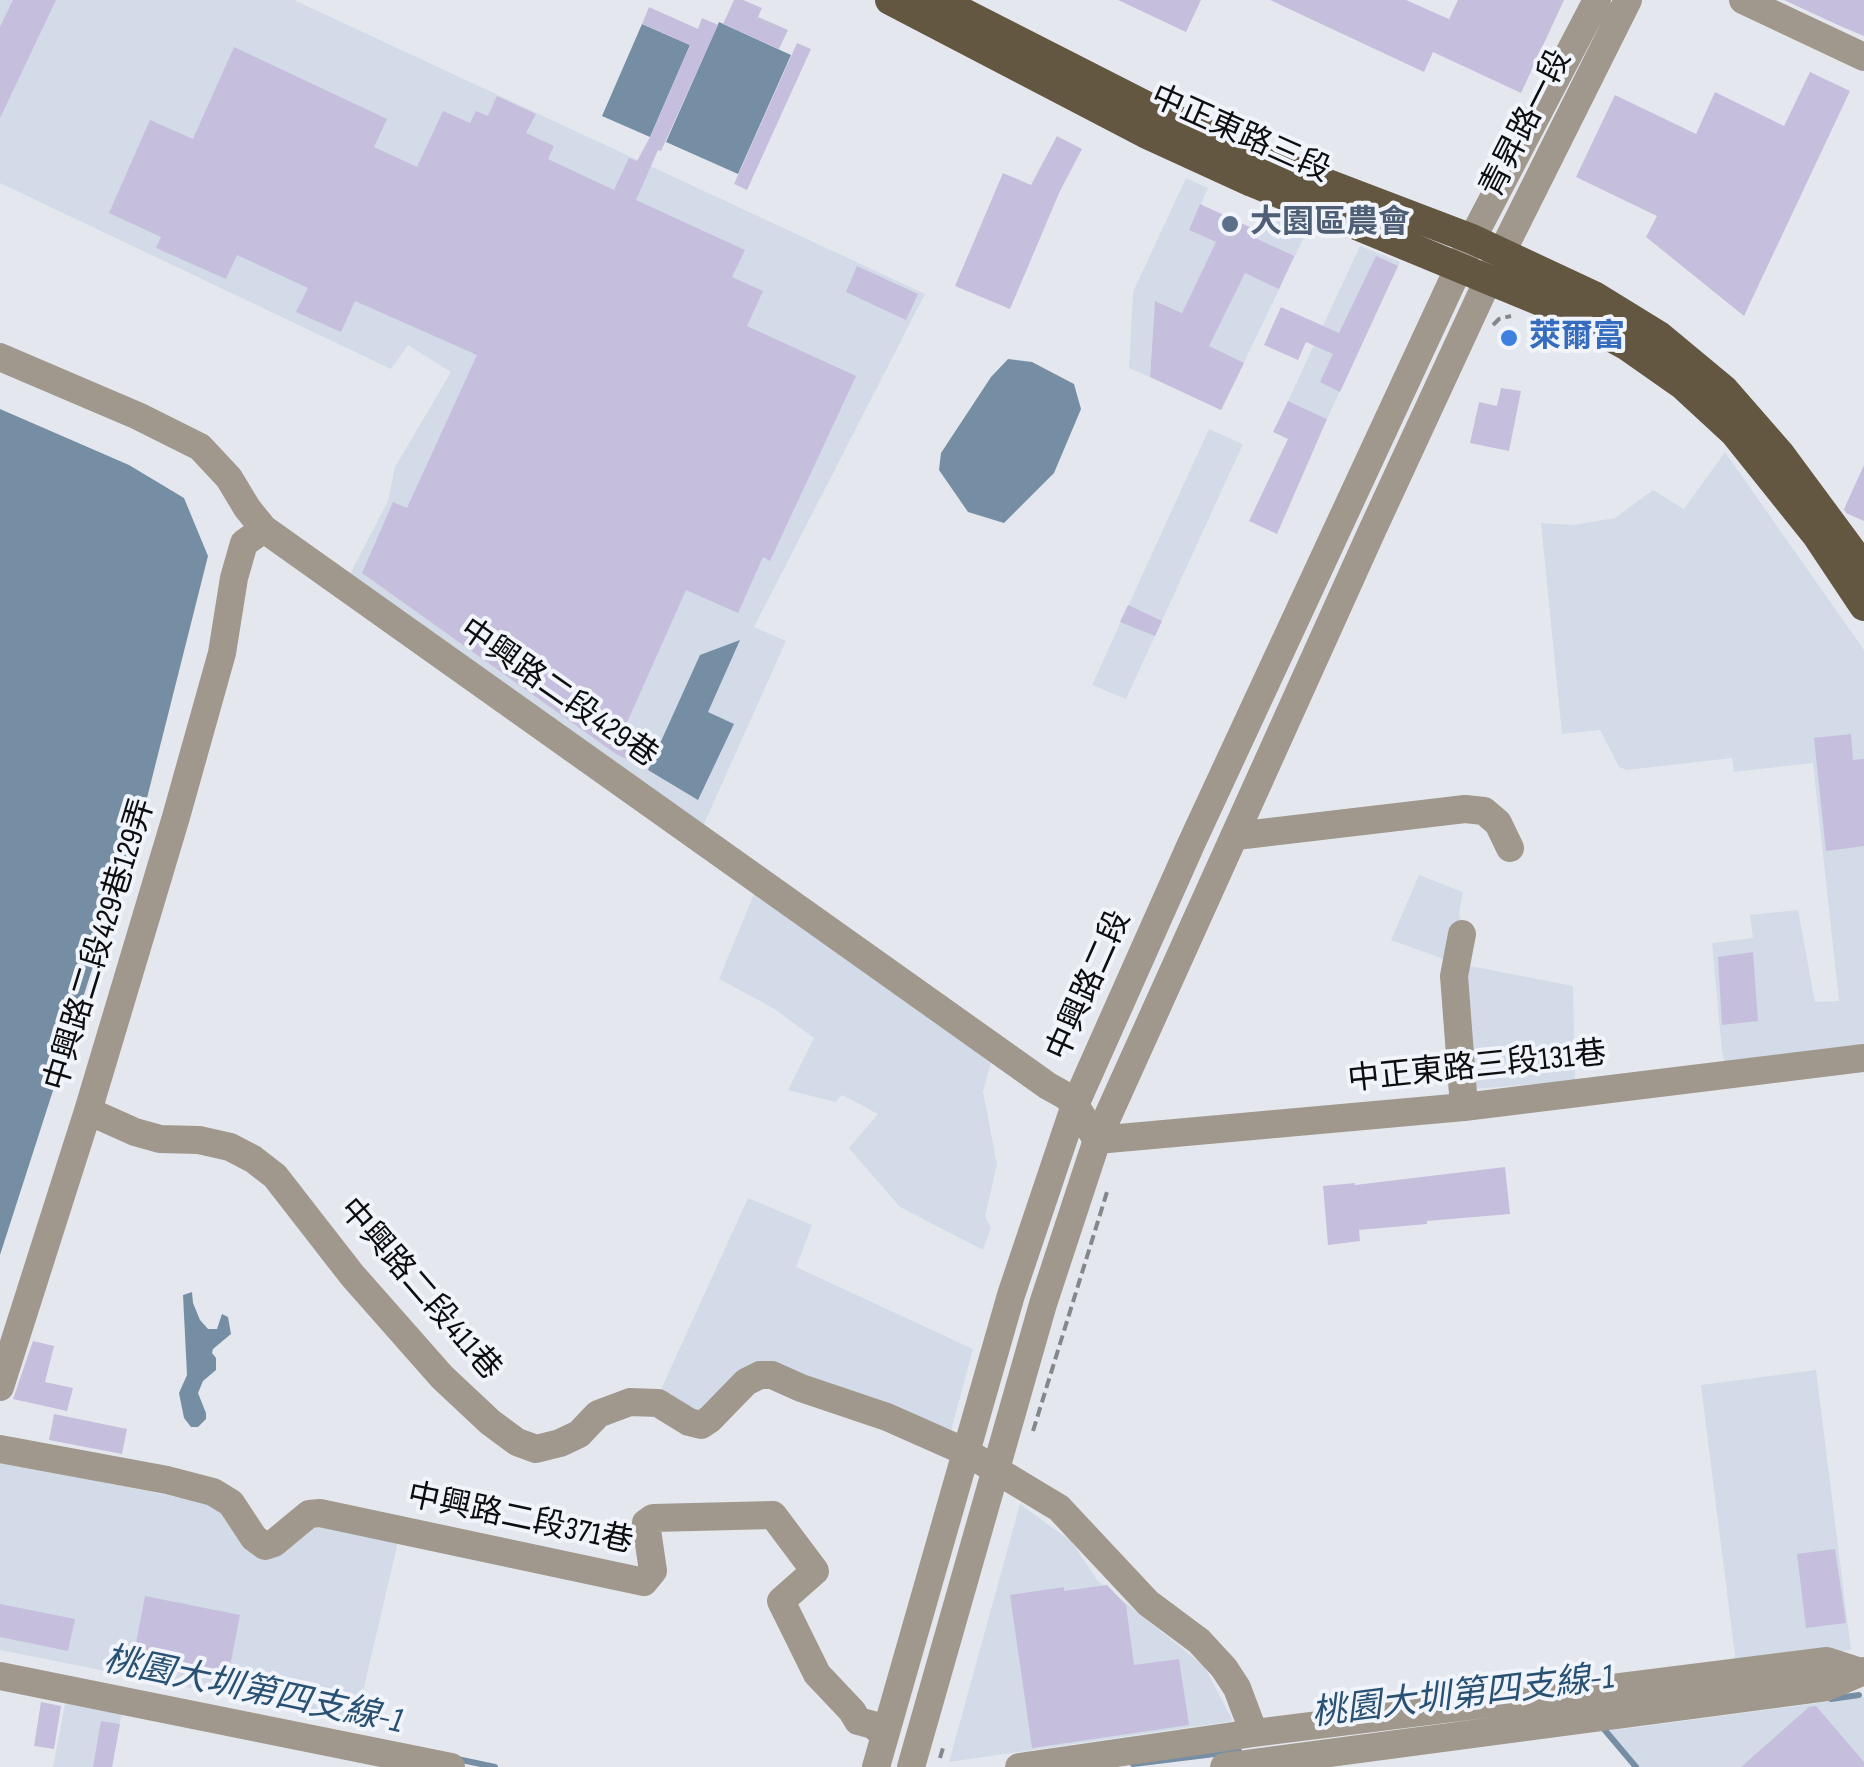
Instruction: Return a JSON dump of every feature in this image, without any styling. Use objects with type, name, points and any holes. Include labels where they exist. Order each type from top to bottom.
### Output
[{"type":"main road","name":"中正東路三段","points":[[890,0],[1144,132],[1252,182],[1459,268],[1494,266],[1594,296],[1659,336],[1724,390],[1779,452],[1864,568]]},
{"type":"main road","name":"中正東路三段","points":[[938,0],[1158,112],[1270,162],[1472,239],[1494,266],[1626,345],[1683,385],[1735,433],[1816,534],[1864,606]]},
{"type":"street","name":"青昇路一段","points":[[1459,268],[1596,0]]},
{"type":"street","name":"青昇路一段","points":[[1494,266],[1628,0]]},
{"type":"street","points":[[1743,0],[1864,58]]},
{"type":"street","points":[[911,1767],[1043,1304],[1097,1140],[1494,266]]},
{"type":"street","name":"中興路二段","points":[[876,1767],[1011,1294],[1075,1104],[1192,842],[1459,268]]},
{"type":"street","name":"中興路二段429巷","points":[[0,356],[200,447],[229,478],[264,528],[1075,1104]]},
{"type":"street","points":[[1359,483],[1388,496]]},
{"type":"street","points":[[1825,514],[1864,536]]},
{"type":"street","name":"中興路二段429巷129弄","points":[[0,1388],[176,817],[217,671],[244,543],[264,528]]},
{"type":"street","points":[[1236,836],[1464,809],[1484,811],[1498,823],[1510,848]]},
{"type":"street","points":[[1462,934],[1454,976],[1464,1107]]},
{"type":"street","name":"中正東路三段131巷","points":[[1097,1140],[1464,1107],[1864,1058]]},
{"type":"street","points":[[1075,1104],[1097,1140]]},
{"type":"street","name":"中興路二段411巷","points":[[88,1111],[135,1132],[160,1139],[200,1140],[253,1159],[275,1176],[352,1275],[442,1377],[517,1442],[536,1449],[560,1444],[578,1434],[598,1414],[630,1402],[658,1404],[700,1425],[746,1382],[760,1375],[772,1375],[886,1416],[966,1452]]},
{"type":"street","name":"中興路二段371巷","points":[[0,1449],[213,1492],[231,1503],[254,1538],[265,1546],[309,1514],[320,1513],[644,1582],[653,1571],[646,1523],[653,1518],[773,1515],[815,1571],[781,1601],[817,1674],[858,1722],[873,1724],[884,1735]]},
{"type":"street","points":[[966,1452],[1059,1508],[1148,1603],[1198,1641],[1237,1688],[1254,1733]]},
{"type":"street","points":[[1019,1767],[1254,1733],[1827,1661],[1861,1671]]},
{"type":"street","points":[[1224,1767],[1827,1687],[1861,1671]]},
{"type":"street","points":[[0,1676],[451,1767]]},
{"type":"path","points":[[1033,1431],[1111,1176]]},
{"type":"path","points":[[940,1758],[945,1740]]},
{"type":"shaded area","points":[[0,0],[294,0],[925,294],[754,627],[786,641],[703,826],[349,576],[388,501],[395,467],[451,372],[408,345],[391,369],[0,183]]},
{"type":"shaded area","points":[[1186,178],[1208,188],[1189,230],[1216,242],[1182,313],[1155,301],[1150,377],[1129,368],[1133,292]]},
{"type":"shaded area","points":[[1263,211],[1308,229],[1221,410],[1177,389]]},
{"type":"shaded area","points":[[1360,246],[1400,262],[1327,419],[1288,401]]},
{"type":"shaded area","points":[[1209,429],[1243,444],[1126,699],[1092,685]]},
{"type":"shaded area","points":[[1725,452],[1864,650],[1864,1049],[1725,1065],[1712,943],[1753,938],[1750,915],[1798,910],[1815,1002],[1839,1001],[1813,763],[1734,772],[1732,758],[1627,770],[1619,767],[1600,730],[1562,734],[1541,523],[1573,525],[1615,518],[1653,490],[1684,509]]},
{"type":"shaded area","points":[[1419,875],[1463,892],[1459,913],[1470,966],[1573,986],[1575,1081],[1459,1090],[1449,961],[1391,940]]},
{"type":"shaded area","points":[[756,889],[992,1059],[983,1091],[997,1165],[985,1216],[991,1228],[983,1250],[900,1207],[849,1148],[878,1114],[842,1095],[835,1102],[788,1090],[814,1038],[773,1008],[719,979]]},
{"type":"shaded area","points":[[748,1198],[812,1225],[796,1267],[973,1349],[949,1438],[770,1368],[705,1415],[659,1394]]},
{"type":"shaded area","points":[[1816,1370],[1851,1650],[1736,1664],[1701,1385]]},
{"type":"shaded area","points":[[0,1462],[217,1505],[261,1552],[306,1524],[398,1542],[356,1721],[0,1650]]},
{"type":"shaded area","points":[[1020,1504],[1072,1542],[1097,1580],[1204,1666],[1233,1721],[949,1762]]},
{"type":"shaded area","points":[[1864,1697],[1864,1767],[1639,1767],[1608,1731]]},
{"type":"shaded area","points":[[66,1699],[122,1710],[112,1767],[53,1767]]},
{"type":"water","points":[[719,22],[791,55],[738,174],[666,142]]},
{"type":"water","points":[[642,24],[690,45],[650,137],[602,116]]},
{"type":"water","points":[[1008,359],[1032,362],[1074,384],[1081,409],[1054,473],[1004,523],[968,512],[939,470],[941,453],[991,377]]},
{"type":"water","points":[[0,409],[129,465],[184,498],[208,556],[146,802],[0,1255]]},
{"type":"water","points":[[740,640],[708,712],[734,724],[698,800],[648,770],[700,655]]},
{"type":"water","points":[[192,1292],[200,1320],[208,1329],[217,1329],[222,1314],[228,1317],[231,1334],[213,1349],[216,1370],[203,1381],[198,1393],[206,1419],[198,1427],[191,1427],[184,1418],[179,1393],[187,1375],[183,1295]]},
{"type":"building","points":[[13,0],[56,0],[0,118],[0,27]]},
{"type":"building","points":[[734,0],[762,8],[758,17],[788,30],[779,49],[723,24]]},
{"type":"building","points":[[1118,0],[1201,0],[1186,32]]},
{"type":"building","points":[[1270,0],[1406,0],[1449,19],[1458,0],[1564,0],[1521,93],[1433,52],[1424,72]]},
{"type":"building","points":[[1784,0],[1864,0],[1864,36],[1840,26]]},
{"type":"building","points":[[649,7],[698,29],[702,18],[718,25],[636,200],[745,250],[732,277],[763,291],[747,326],[856,376],[770,561],[763,557],[738,613],[686,590],[625,727],[650,737],[637,764],[616,754],[362,573],[393,502],[407,508],[477,355],[355,301],[341,332],[296,312],[308,288],[237,255],[226,279],[156,248],[161,237],[109,213],[150,120],[193,139],[234,47],[387,119],[374,147],[417,167],[443,111],[470,123],[476,111],[488,116],[497,96],[536,114],[526,133],[554,146],[548,159],[614,190],[629,158],[637,161],[650,137],[690,45],[642,24]]},
{"type":"building","points":[[797,43],[811,49],[747,190],[734,184]]},
{"type":"building","points":[[1810,72],[1850,91],[1744,316],[1646,237],[1657,216],[1576,177],[1615,95],[1696,134],[1715,92],[1784,126]]},
{"type":"building","points":[[1057,136],[1082,149],[1010,309],[955,286],[1003,173],[1031,185]]},
{"type":"building","points":[[1200,204],[1254,229],[1251,236],[1294,256],[1279,289],[1245,273],[1209,346],[1244,363],[1221,410],[1150,377],[1155,301],[1182,313],[1216,242],[1189,230]]},
{"type":"building","points":[[1376,256],[1398,266],[1340,392],[1320,382],[1333,354],[1306,342],[1298,360],[1264,345],[1281,307],[1339,333]]},
{"type":"building","points":[[857,266],[918,294],[906,320],[846,292]]},
{"type":"building","points":[[1501,388],[1521,391],[1509,451],[1470,443],[1479,402],[1497,406]]},
{"type":"building","points":[[1288,401],[1327,419],[1277,534],[1249,521],[1288,439],[1273,432]]},
{"type":"building","points":[[1864,465],[1864,521],[1844,509]]},
{"type":"building","points":[[1128,605],[1162,621],[1155,636],[1120,622]]},
{"type":"building","points":[[1851,734],[1853,760],[1864,759],[1864,846],[1826,851],[1814,738]]},
{"type":"building","points":[[1753,952],[1758,1021],[1722,1025],[1718,957]]},
{"type":"building","points":[[1505,1167],[1510,1214],[1359,1230],[1360,1241],[1328,1245],[1323,1186]]},
{"type":"building","points":[[33,1341],[54,1346],[45,1382],[73,1388],[67,1411],[13,1399]]},
{"type":"building","points":[[54,1414],[127,1429],[122,1454],[49,1440]]},
{"type":"building","points":[[1835,1549],[1846,1623],[1806,1628],[1797,1554]]},
{"type":"building","points":[[1107,1585],[1126,1605],[1134,1665],[1179,1659],[1189,1725],[1032,1748],[1010,1595]]},
{"type":"building","points":[[145,1596],[240,1615],[227,1682],[132,1664]]},
{"type":"building","points":[[0,1604],[75,1619],[68,1651],[0,1637]]},
{"type":"building","points":[[41,1702],[61,1706],[54,1749],[34,1746]]},
{"type":"building","points":[[1816,1706],[1864,1762],[1864,1767],[1741,1767],[1809,1707]]},
{"type":"building","points":[[101,1721],[120,1724],[112,1767],[93,1767]]},
{"type":"waterway","points":[[1831,1699],[1859,1695]]},
{"type":"waterway","points":[[1605,1728],[1636,1767]]},
{"type":"waterway","name":"桃園大圳第四支線-1","points":[[1133,1764],[1239,1751]]},
{"type":"waterway","name":"桃園大圳第四支線-1","points":[[457,1759],[495,1767]]},
{"type":"place","name":"大園區農會","points":[[1230,224]]},
{"type":"place","name":"萊爾富","points":[[1509,338]]}]
